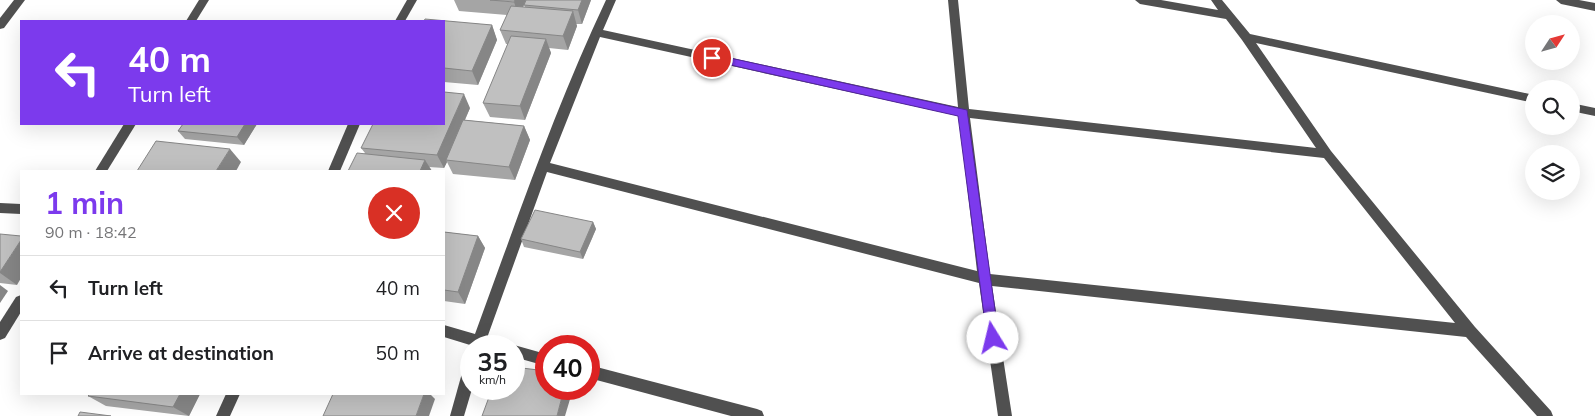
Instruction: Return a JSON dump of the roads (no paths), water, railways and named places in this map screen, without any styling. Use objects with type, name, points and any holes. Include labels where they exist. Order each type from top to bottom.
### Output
[{"type":"street","points":[[0,25],[20,0]]},
{"type":"street","points":[[192,20],[204,0]]},
{"type":"street","points":[[401,20],[412,0]]},
{"type":"street","points":[[481,335],[543,166],[596,32],[611,0]]},
{"type":"street","points":[[953,0],[963,113],[984,279],[1005,416]]},
{"type":"street","points":[[1140,0],[1229,16]]},
{"type":"street","points":[[1216,0],[1246,38],[1327,154],[1470,331],[1546,416]]},
{"type":"street","points":[[1561,0],[1595,7]]},
{"type":"street","points":[[596,32],[963,113],[1327,154]]},
{"type":"street","points":[[1246,38],[1525,97]]},
{"type":"street","points":[[1580,109],[1595,112]]},
{"type":"street","points":[[102,170],[129,125]]},
{"type":"street","points":[[334,170],[354,125]]},
{"type":"street","points":[[543,166],[984,279],[1470,331]]},
{"type":"street","points":[[0,208],[20,209]]},
{"type":"street","points":[[0,334],[20,303]]},
{"type":"street","points":[[445,331],[460,337]]},
{"type":"street","points":[[600,374],[757,416]]},
{"type":"street","points":[[223,416],[234,395]]},
{"type":"street","points":[[457,416],[461,400]]}]
